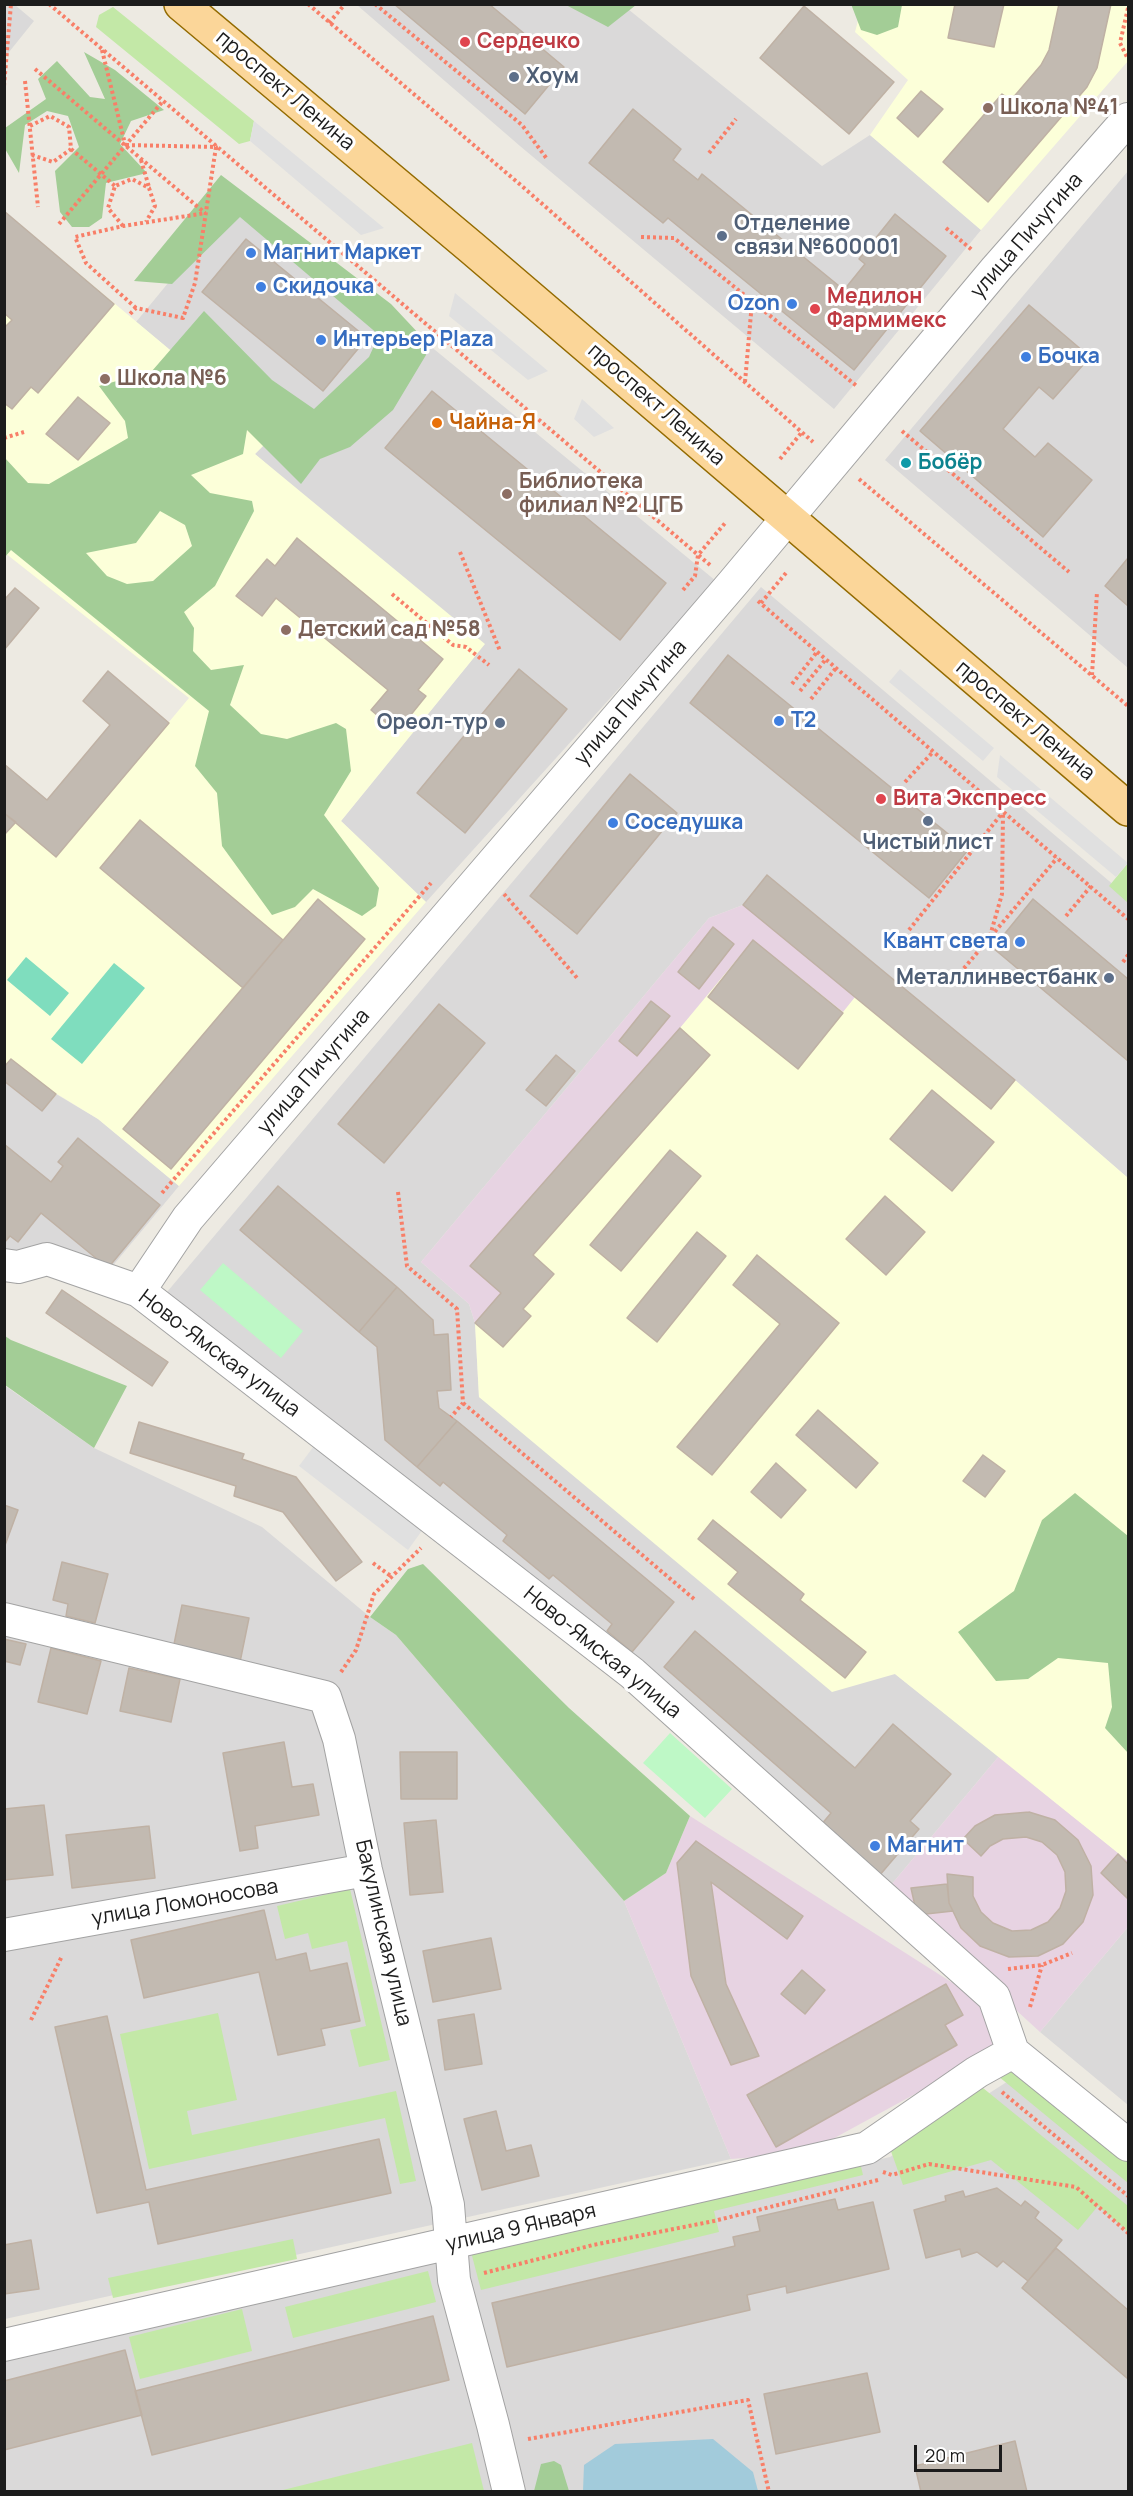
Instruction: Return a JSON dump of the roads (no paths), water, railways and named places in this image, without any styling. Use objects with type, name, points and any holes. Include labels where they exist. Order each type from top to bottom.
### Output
[{"type":"main road","name":"проспект Ленина","points":[[181,4],[472,248],[1128,809]]},
{"type":"street","name":"улица Пичугина","points":[[139,1291],[188,1218],[788,518],[996,269],[1128,119]]},
{"type":"street","name":"Ново-Ямская улица","points":[[4,1265],[18,1267],[47,1259],[139,1291],[632,1673],[994,1997],[1013,2052]]},
{"type":"street","name":"Бакулинская улица","points":[[4,1619],[325,1697],[339,1739],[366,1870],[448,2205],[454,2280],[498,2444],[508,2492]]},
{"type":"street","name":"улица Ломоносова","points":[[4,1935],[366,1870]]},
{"type":"street","name":"улица 9 Января","points":[[4,2345],[451,2245],[867,2148],[977,2072],[1013,2052]]},
{"type":"street","points":[[1013,2052],[1128,2145]]},
{"type":"water","points":[[713,2439],[753,2472],[758,2491],[583,2491],[584,2465],[615,2444]]},
{"type":"place","name":"Сердечко","points":[[465,42]]},
{"type":"place","name":"Хоум","points":[[514,77]]},
{"type":"place","name":"Школа №41","points":[[988,108]]},
{"type":"place","name":"Отделение связи №600001","points":[[722,236]]},
{"type":"place","name":"Магнит Маркет","points":[[251,253]]},
{"type":"place","name":"Скидочка","points":[[261,287]]},
{"type":"place","name":"Ozon","points":[[792,304]]},
{"type":"place","name":"Медилон Фармимекс","points":[[815,309]]},
{"type":"place","name":"Интерьер Plaza","points":[[321,340]]},
{"type":"place","name":"Бочка","points":[[1026,357]]},
{"type":"place","name":"Школа №6","points":[[105,379]]},
{"type":"place","name":"Чайна-Я","points":[[437,423]]},
{"type":"place","name":"Бобёр","points":[[906,463]]},
{"type":"place","name":"Библиотека филиал №2 ЦГБ","points":[[507,494]]},
{"type":"place","name":"Детский сад №58","points":[[286,630]]},
{"type":"place","name":"T2","points":[[779,721]]},
{"type":"place","name":"Ореол-тур","points":[[500,723]]},
{"type":"place","name":"Вита Экспресс","points":[[881,799]]},
{"type":"place","name":"Чистый лист","points":[[928,821]]},
{"type":"place","name":"Соседушка","points":[[613,823]]},
{"type":"place","name":"Квант света","points":[[1020,942]]},
{"type":"place","name":"Металлинвестбанк","points":[[1109,978]]},
{"type":"place","name":"Магнит","points":[[875,1846]]}]
